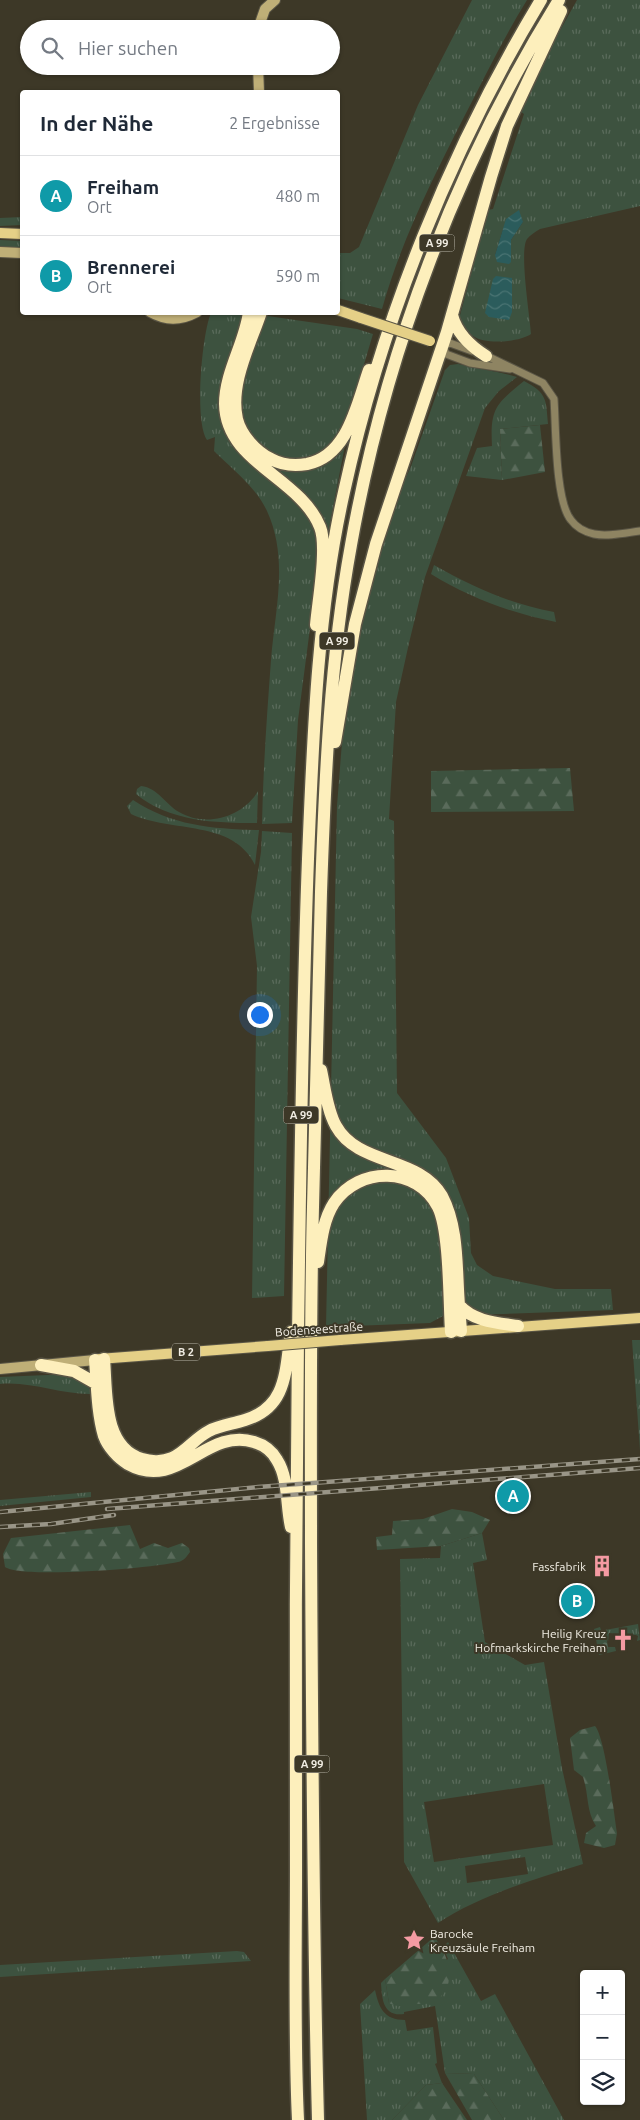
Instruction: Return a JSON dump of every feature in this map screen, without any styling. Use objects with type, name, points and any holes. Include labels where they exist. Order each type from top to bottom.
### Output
[{"type":"highway","name":"A 99","points":[[298,2120],[296,1549],[299,1273],[304,986],[316,690],[343,494],[393,321],[423,239],[456,159],[491,88],[542,0]]},
{"type":"highway","name":"A 99","points":[[318,2120],[311,1646],[311,1292],[316,1046],[325,780],[338,633],[348,564],[368,462],[389,382],[430,261],[464,180],[517,72],[559,0]]},
{"type":"highway","points":[[325,780],[336,739],[362,590],[443,346],[507,126],[567,0]]},
{"type":"highway","points":[[251,315],[228,385],[225,404],[228,422],[246,452],[305,502],[320,527],[322,562],[314,643],[316,690]]},
{"type":"highway","points":[[252,315],[254,335]]},
{"type":"highway","points":[[268,315],[254,335],[240,373],[236,398],[237,420],[244,434],[259,452],[284,464],[298,465],[324,458],[340,442],[351,422],[377,348],[393,321]]},
{"type":"highway","points":[[452,315],[460,334],[488,360]]},
{"type":"highway","points":[[316,1046],[329,1108],[335,1126],[347,1140],[365,1152],[412,1170],[427,1180],[441,1194],[452,1222],[453,1283]]},
{"type":"highway","points":[[311,1292],[325,1224],[332,1206],[348,1188],[362,1179],[381,1175],[408,1179],[430,1195],[438,1208],[453,1283],[456,1304],[456,1331]]},
{"type":"highway","points":[[100,1359],[104,1406],[117,1440],[126,1451],[138,1458],[151,1461],[172,1458],[209,1430],[247,1420],[266,1410],[278,1396],[284,1381],[299,1273]]},
{"type":"highway","points":[[456,1304],[481,1320],[518,1326]]},
{"type":"highway","points":[[41,1365],[74,1371],[102,1384]]},
{"type":"highway","points":[[104,1406],[101,1422],[108,1444],[119,1458],[143,1470],[161,1471],[173,1468],[225,1441],[248,1440],[264,1446],[273,1455],[283,1471],[287,1508],[296,1549]]},
{"type":"main road","points":[[0,233],[20,234]]},
{"type":"main road","points":[[340,311],[443,346]]},
{"type":"main road","name":"Bodenseestraße","points":[[100,1359],[640,1318]]},
{"type":"street","points":[[262,20],[266,10],[275,0]]},
{"type":"street","points":[[258,75],[259,90]]},
{"type":"street","points":[[0,252],[20,252]]},
{"type":"street","points":[[156,315],[162,318],[177,320],[190,315]]},
{"type":"street","points":[[488,360],[470,363],[446,354],[443,346],[450,343],[544,383],[554,399],[560,498],[570,520],[580,528],[594,534],[606,535],[640,530]]},
{"type":"street","name":"Bodenseestraße","points":[[0,1369],[100,1359]]},
{"type":"green space","points":[[472,0],[527,0],[494,58],[429,188],[398,259],[382,309],[340,298],[340,253],[350,253],[359,247],[418,105]]},
{"type":"green space","points":[[577,0],[640,0],[640,206],[540,229],[530,236],[525,246],[524,257],[531,334],[511,341],[486,341],[473,336],[458,323],[488,210],[493,209],[524,114],[520,111],[547,54]],"holes":[[[523,222],[511,240],[495,255],[503,229]]]},
{"type":"green space","points":[[20,217],[20,225],[0,226],[0,218]]},
{"type":"green space","points":[[0,240],[20,241],[20,250],[0,249]]},
{"type":"green space","points":[[210,315],[261,315],[357,329],[373,334],[354,398],[327,539],[315,590],[298,720],[292,823],[262,824],[268,701],[279,585],[279,566],[274,529],[267,511],[257,494],[214,451],[215,437],[207,440],[203,430],[200,397],[202,357]]},
{"type":"green space","points":[[458,364],[517,377],[499,391],[485,408],[425,577],[396,702],[389,819],[394,821],[397,1093],[446,1158],[469,1218],[471,1253],[477,1265],[493,1276],[555,1289],[611,1289],[613,1310],[443,1316],[430,1323],[326,1327],[337,806],[345,704],[359,621],[397,495],[410,469],[445,370],[450,365]]},
{"type":"green space","points":[[524,381],[537,389],[544,398],[548,424],[500,429],[502,480],[466,476],[477,448],[492,446],[492,423],[497,408]]},
{"type":"green space","points":[[540,425],[545,472],[502,480],[500,429]]},
{"type":"green space","points":[[434,565],[492,594],[554,612],[556,622],[491,604],[446,583],[431,574]]},
{"type":"green space","points":[[570,768],[574,811],[431,812],[431,771]]},
{"type":"green space","points":[[141,786],[157,793],[179,812],[201,819],[223,817],[234,813],[243,808],[258,791],[257,823],[210,821],[178,815],[149,803],[136,794],[137,789]]},
{"type":"green space","points":[[133,800],[163,816],[178,821],[226,829],[259,830],[255,865],[245,850],[232,840],[200,829],[164,824],[131,814],[127,806]]},
{"type":"green space","points":[[262,831],[292,833],[284,1296],[252,1298],[257,966],[251,917],[261,852]]},
{"type":"green space","points":[[632,1340],[640,1340],[640,1450]]},
{"type":"green space","points":[[72,1374],[88,1386],[93,1394],[81,1394],[24,1384],[0,1384],[0,1377]]},
{"type":"green space","points":[[91,1492],[91,1497],[0,1506],[0,1500]]},
{"type":"green space","points":[[452,1509],[472,1512],[490,1520],[482,1533],[441,1546],[377,1550],[376,1537],[392,1535],[393,1521],[423,1519]]},
{"type":"green space","points":[[130,1525],[140,1549],[154,1543],[168,1548],[182,1543],[189,1548],[190,1552],[184,1559],[178,1562],[143,1567],[36,1572],[5,1567],[3,1554],[11,1538]]},
{"type":"green space","points":[[482,1533],[487,1560],[473,1563],[485,1642],[525,1665],[544,1662],[562,1768],[583,1864],[490,1896],[438,1923],[404,1862],[400,1559],[440,1558],[441,1546]],"holes":[[[544,1784],[553,1845],[434,1862],[424,1802]],[[525,1857],[528,1874],[467,1883],[465,1866]]]},
{"type":"green space","points":[[638,1624],[640,1640],[637,1641],[638,1636],[636,1635],[609,1633],[608,1642],[605,1630]]},
{"type":"green space","points":[[600,1627],[601,1630],[605,1630],[608,1647],[615,1647],[616,1651],[599,1655],[594,1629]]},
{"type":"green space","points":[[595,1726],[599,1733],[606,1759],[617,1833],[615,1845],[604,1848],[584,1843],[586,1833],[596,1826],[589,1809],[583,1777],[574,1770],[570,1738],[580,1730]]},
{"type":"green space","points":[[434,1937],[444,1952],[447,1961],[449,1980],[447,1988],[442,1995],[432,2002],[425,2004],[395,2006],[389,2003],[385,1979]]},
{"type":"green space","points":[[448,1942],[481,2001],[495,1994],[564,2120],[504,2120],[474,2074],[445,2073],[435,2006],[397,2014],[392,2013],[385,2006],[381,1983],[385,1979],[389,2003],[448,1959],[443,1947]]},
{"type":"green space","points":[[244,1952],[251,1961],[0,1977],[0,1965]]},
{"type":"green space","points":[[375,1990],[378,2002],[384,2012],[392,2018],[405,2020],[407,2031],[433,2027],[437,2063],[435,2064],[442,2083],[426,2085],[392,2120],[367,2120],[360,2004]]},
{"type":"green space","points":[[445,2073],[474,2074],[504,2120],[472,2120]]},
{"type":"green space","points":[[442,2083],[467,2120],[392,2120],[426,2085]]},
{"type":"water","points":[[519,210],[523,222],[511,240],[511,262],[509,264],[497,262],[495,255],[506,219]]},
{"type":"water","points":[[496,276],[512,278],[512,312],[509,320],[489,317],[485,313],[493,279]]},
{"type":"railway","points":[[0,1512],[258,1487],[640,1459]]},
{"type":"railway","points":[[107,1509],[640,1468]]},
{"type":"railway","points":[[0,1527],[51,1524],[114,1515]]},
{"type":"place","name":"Freiham","points":[[513,1496]]},
{"type":"place","name":"Fassfabrik","points":[[602,1566]]},
{"type":"place","name":"Brennerei","points":[[577,1601]]},
{"type":"place","name":"Heilig Kreuz Hofmarkskirche Freiham","points":[[623,1640]]},
{"type":"place","name":"Barocke Kreuzsäule Freiham","points":[[414,1940]]}]
